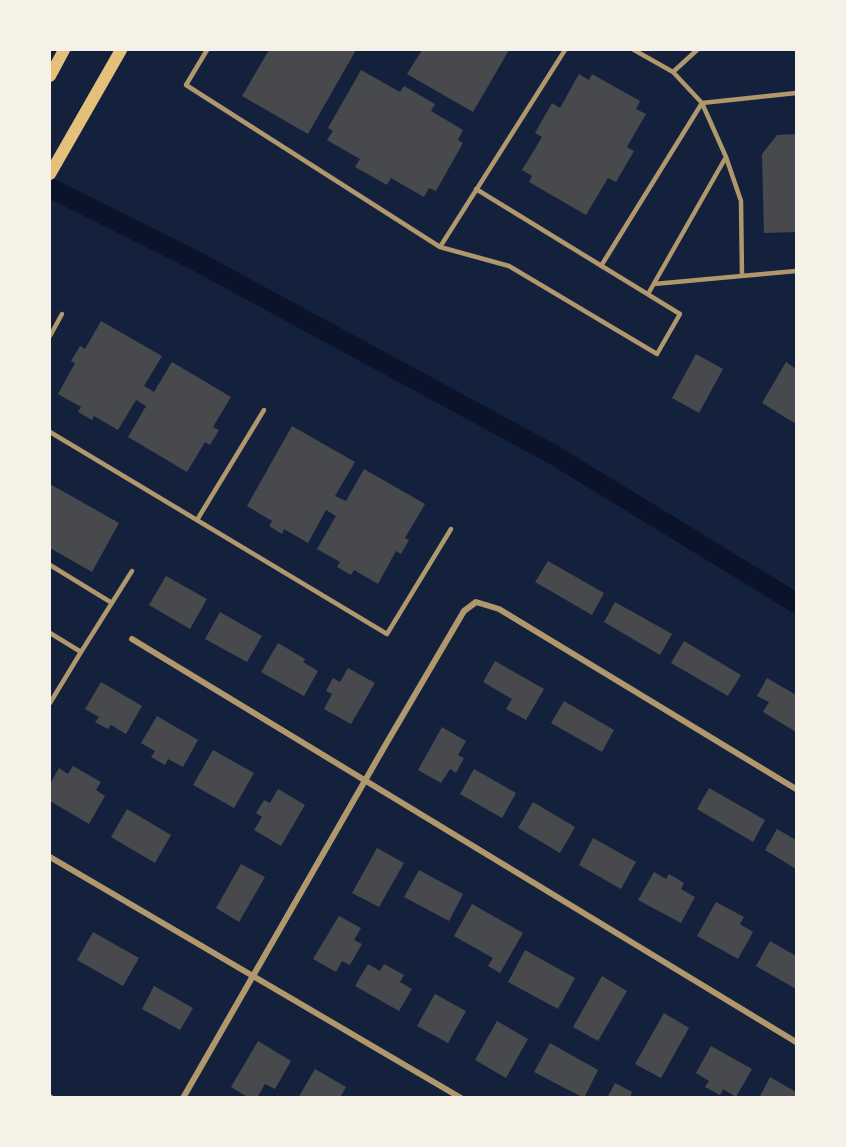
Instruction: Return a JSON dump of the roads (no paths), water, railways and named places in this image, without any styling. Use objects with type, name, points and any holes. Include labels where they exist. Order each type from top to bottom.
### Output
[{"type":"main road","points":[[50,76],[64,50]]},
{"type":"main road","points":[[50,174],[121,50]]},
{"type":"street","points":[[183,1098],[464,611],[476,602],[499,609],[796,789]]},
{"type":"street","points":[[132,639],[796,1042]]},
{"type":"street","points":[[50,857],[461,1098]]},
{"type":"lane","points":[[207,50],[186,86],[440,247],[509,266],[657,354],[680,314],[476,189]]},
{"type":"lane","points":[[440,247],[565,50]]},
{"type":"lane","points":[[633,50],[673,72],[702,103],[726,157],[741,201],[742,276]]},
{"type":"lane","points":[[673,72],[697,50]]},
{"type":"lane","points":[[702,103],[796,93]]},
{"type":"lane","points":[[601,266],[702,103]]},
{"type":"lane","points":[[648,294],[726,157]]},
{"type":"lane","points":[[654,284],[796,271]]},
{"type":"lane","points":[[50,336],[62,314]]},
{"type":"lane","points":[[197,520],[264,410]]},
{"type":"lane","points":[[50,432],[387,634],[451,529]]},
{"type":"lane","points":[[50,566],[112,603]]},
{"type":"lane","points":[[50,703],[132,571]]},
{"type":"lane","points":[[50,633],[81,652]]},
{"type":"waterway","points":[[50,188],[198,262],[554,455],[796,603]]}]
